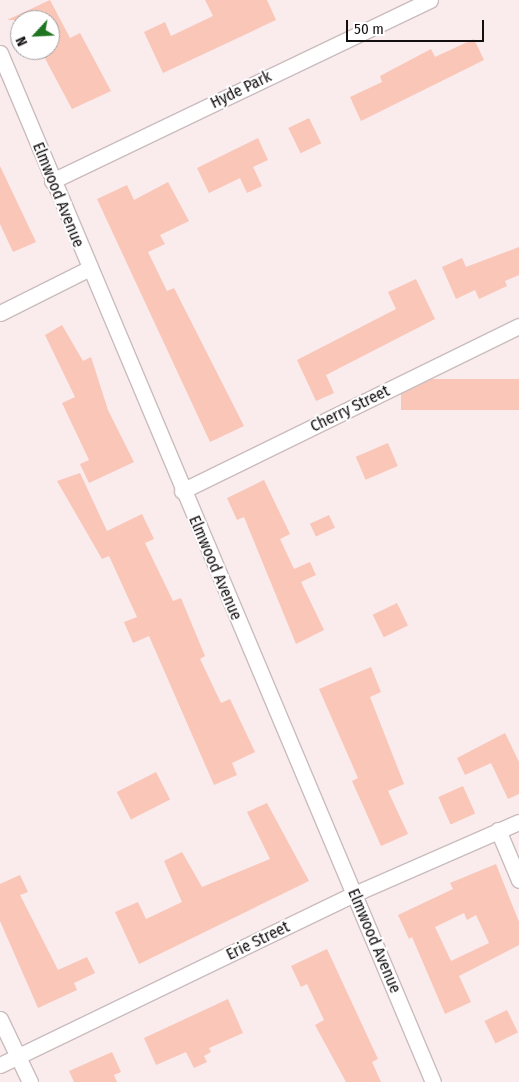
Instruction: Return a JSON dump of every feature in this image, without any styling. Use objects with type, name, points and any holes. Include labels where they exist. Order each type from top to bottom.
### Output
[{"type":"street","name":"Hyde Park","points":[[52,180],[430,0]]},
{"type":"street","name":"Elmwood Avenue","points":[[0,53],[88,268],[433,1082]]},
{"type":"street","points":[[0,313],[88,268]]},
{"type":"street","name":"Cherry Street","points":[[182,491],[519,326]]},
{"type":"street","name":"Erie Street","points":[[0,1065],[354,894],[519,822]]},
{"type":"street","points":[[498,830],[519,880]]},
{"type":"street","points":[[0,1020],[30,1082]]},
{"type":"building","points":[[50,0],[55,10],[28,10]]},
{"type":"building","points":[[205,0],[267,0],[276,20],[163,73],[144,32],[165,22],[171,36],[213,16]]},
{"type":"building","points":[[60,19],[70,38],[80,33],[111,91],[72,109],[46,60],[60,60]]},
{"type":"building","points":[[474,39],[484,60],[361,121],[350,97],[382,82],[380,76],[431,49],[435,57]]},
{"type":"building","points":[[309,118],[321,143],[301,153],[288,128]]},
{"type":"building","points":[[258,138],[268,160],[253,167],[262,186],[247,193],[240,178],[209,193],[197,168]]},
{"type":"building","points":[[0,166],[36,242],[13,252],[0,224]]},
{"type":"building","points":[[168,182],[189,221],[160,235],[165,244],[148,252],[167,291],[174,288],[244,426],[210,442],[97,199],[127,185],[134,200]]},
{"type":"building","points":[[519,247],[519,275],[505,281],[507,286],[479,299],[475,290],[456,299],[442,267],[462,258],[466,267]]},
{"type":"building","points":[[416,279],[435,319],[326,375],[334,393],[316,401],[297,360],[396,309],[388,292]]},
{"type":"building","points":[[62,325],[83,361],[91,357],[108,410],[134,462],[89,483],[80,464],[89,460],[62,403],[75,397],[45,335]]},
{"type":"building","points":[[401,379],[519,379],[519,410],[401,410]]},
{"type":"building","points":[[388,443],[398,466],[366,480],[356,457]]},
{"type":"building","points":[[80,473],[107,531],[142,514],[154,539],[145,543],[173,601],[181,598],[205,656],[200,659],[221,703],[230,699],[255,752],[232,763],[237,775],[214,785],[149,636],[133,643],[124,622],[137,617],[109,556],[102,559],[57,481]]},
{"type":"building","points":[[264,480],[290,534],[280,539],[294,569],[310,562],[316,575],[301,582],[324,630],[296,644],[244,517],[237,520],[227,498]]},
{"type":"building","points":[[329,515],[335,528],[316,537],[310,524]]},
{"type":"building","points":[[397,603],[408,625],[384,637],[373,615]]},
{"type":"building","points":[[371,667],[381,692],[370,697],[404,784],[388,791],[408,834],[381,846],[352,781],[358,778],[319,689]]},
{"type":"building","points":[[505,733],[519,762],[519,794],[508,799],[491,763],[465,775],[457,758]]},
{"type":"building","points":[[156,772],[170,800],[131,820],[117,792]]},
{"type":"building","points":[[463,786],[475,813],[451,824],[438,797]]},
{"type":"building","points":[[267,803],[309,881],[139,964],[115,912],[138,902],[146,919],[182,902],[164,861],[182,852],[202,887],[270,859],[247,812]]},
{"type":"building","points":[[496,864],[519,922],[519,945],[459,976],[471,1002],[445,1014],[412,937],[409,939],[398,915],[453,889],[450,883]],"holes":[[[464,913],[467,920],[476,915],[489,943],[451,961],[435,927]]]},
{"type":"building","points":[[20,875],[28,892],[20,895],[58,970],[87,957],[95,973],[74,983],[77,990],[38,1008],[0,921],[0,884]]},
{"type":"building","points":[[327,949],[378,1059],[372,1062],[381,1082],[346,1082],[315,1025],[324,1020],[307,984],[301,987],[291,966]]},
{"type":"building","points":[[228,999],[243,1033],[209,1048],[211,1052],[204,1056],[207,1062],[194,1068],[186,1052],[156,1065],[144,1038]]},
{"type":"building","points":[[507,1010],[518,1032],[495,1043],[485,1021]]},
{"type":"building","points":[[112,1052],[121,1072],[114,1075],[117,1082],[74,1082],[69,1071]]}]
